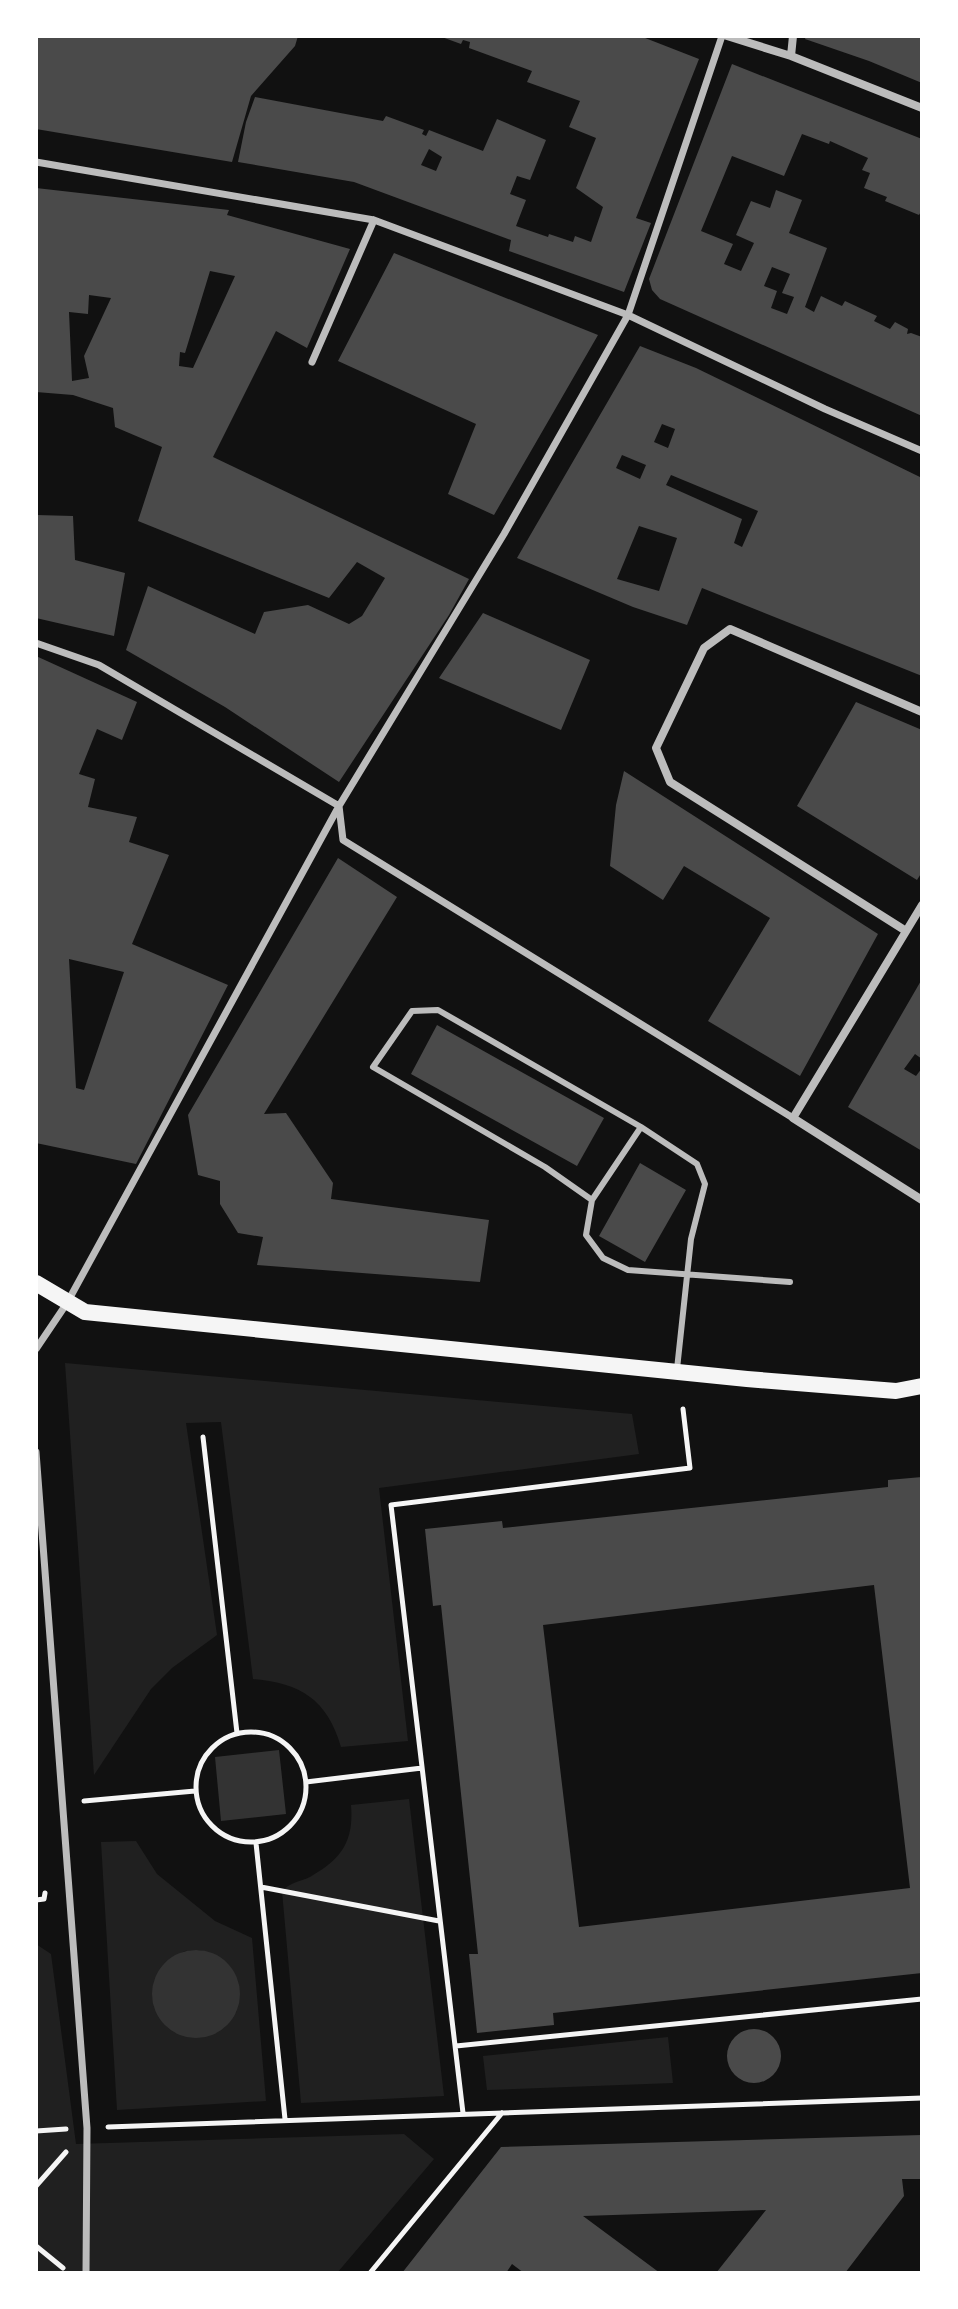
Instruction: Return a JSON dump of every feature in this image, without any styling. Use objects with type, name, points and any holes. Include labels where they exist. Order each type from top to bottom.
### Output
[{"type":"main road","points":[[36,1283],[85,1312],[677,1372],[896,1391],[922,1386]]},
{"type":"street","points":[[36,1349],[67,1303],[339,806],[504,534],[628,315],[725,36],[791,56],[922,108]]},
{"type":"street","points":[[791,56],[793,36]]},
{"type":"street","points":[[36,162],[374,220],[628,315],[825,409],[922,451]]},
{"type":"street","points":[[312,362],[374,220]]},
{"type":"street","points":[[906,931],[670,782],[656,748],[704,648],[730,629],[922,712]]},
{"type":"street","points":[[36,643],[99,665],[339,806]]},
{"type":"street","points":[[339,806],[343,840],[922,1200]]},
{"type":"street","points":[[793,1118],[922,905]]},
{"type":"street","points":[[36,1452],[87,2128],[86,2273]]},
{"type":"lane","points":[[592,1200],[545,1167],[373,1067],[412,1011],[438,1010],[641,1127],[697,1164],[705,1184],[691,1239],[677,1372]]},
{"type":"lane","points":[[641,1127],[592,1200],[586,1235],[603,1258],[628,1270],[790,1282]]},
{"type":"path","points":[[463,2113],[391,1505],[690,1468],[683,1409]]},
{"type":"path","points":[[203,1437],[237,1733]]},
{"type":"path","points":[[256,1732],[275,1737],[291,1748],[301,1763],[306,1782],[305,1799],[299,1816],[288,1829],[256,1843],[222,1835],[209,1824],[200,1809],[195,1791],[197,1772],[206,1755],[220,1741],[237,1733],[256,1732]]},
{"type":"path","points":[[306,1782],[422,1768]]},
{"type":"path","points":[[62,1803],[195,1791]]},
{"type":"path","points":[[256,1843],[285,2119]]},
{"type":"path","points":[[261,1887],[439,1921]]},
{"type":"path","points":[[456,2046],[922,1999]]},
{"type":"path","points":[[87,2128],[922,2098]]},
{"type":"path","points":[[370,2273],[502,2112]]},
{"type":"path","points":[[36,2246],[69,2273]]},
{"type":"shaded area","points":[[65,1363],[632,1414],[639,1454],[379,1488],[408,1741],[341,1747],[328,1717],[309,1696],[285,1685],[253,1679],[221,1422],[186,1423],[217,1635],[172,1668],[151,1689],[94,1775]]},
{"type":"shaded area","points":[[279,1750],[286,1814],[221,1821],[215,1757]]},
{"type":"shaded area","points":[[409,1799],[444,2096],[301,2103],[282,1891],[310,1877],[338,1856],[348,1839],[351,1805]]},
{"type":"shaded area","points":[[136,1841],[157,1874],[215,1921],[252,1938],[266,2101],[117,2110],[101,1842]],"holes":[[[185,1951],[210,1953],[227,1965],[236,1981],[236,2013],[173,1957]]]},
{"type":"shaded area","points":[[36,1944],[51,1954],[76,2144],[404,2134],[434,2159],[337,2273],[36,2273]]},
{"type":"shaded area","points":[[196,1950],[213,1954],[227,1963],[236,1977],[240,1994],[236,2011],[227,2025],[213,2034],[196,2038],[179,2034],[165,2025],[156,2011],[152,1994],[156,1977],[165,1963],[179,1954]]},
{"type":"shaded area","points":[[668,2037],[673,2083],[487,2090],[483,2056]]},
{"type":"building","points":[[36,36],[298,36],[295,46],[251,96],[232,162],[36,129]]},
{"type":"building","points":[[439,36],[640,36],[699,59],[636,218],[651,223],[624,292],[509,251],[511,240],[354,182],[238,162],[255,97],[383,121],[386,116],[424,130],[422,134],[426,136],[429,130],[483,151],[497,119],[546,140],[530,180],[517,176],[510,194],[526,200],[516,226],[548,237],[549,234],[573,242],[575,236],[591,242],[603,207],[576,188],[596,138],[569,127],[580,101],[527,82],[532,71],[469,48],[470,42],[463,40],[461,44]],"holes":[[[429,149],[442,157],[436,171],[421,165]]]},
{"type":"building","points":[[806,36],[922,36],[922,83],[805,39]]},
{"type":"building","points":[[732,64],[922,139],[922,210],[919,215],[885,201],[887,197],[864,188],[870,173],[862,170],[868,158],[830,141],[829,144],[802,134],[784,176],[732,156],[701,231],[733,244],[724,264],[741,271],[754,243],[736,235],[751,201],[770,208],[776,190],[802,200],[789,233],[827,248],[805,307],[814,312],[821,296],[842,306],[845,301],[877,316],[874,321],[890,329],[895,322],[908,329],[907,334],[922,337],[922,416],[660,299],[652,290],[649,279]],"holes":[[[772,267],[790,274],[782,293],[794,297],[787,314],[771,308],[777,291],[764,286]]]},
{"type":"building","points":[[36,188],[229,210],[227,215],[350,249],[307,348],[276,331],[213,457],[469,579],[449,615],[339,782],[225,707],[126,650],[148,586],[255,634],[264,612],[308,605],[349,624],[362,616],[385,578],[357,562],[329,598],[138,521],[162,447],[115,427],[113,408],[73,395],[36,392]],"holes":[[[210,271],[235,276],[193,368],[179,366],[180,352],[185,353]],[[89,295],[111,298],[84,356],[89,378],[72,381],[69,312],[88,314]]]},
{"type":"building","points":[[394,253],[598,335],[494,515],[448,494],[476,424],[338,361]]},
{"type":"building","points":[[640,346],[696,368],[922,478],[922,676],[702,588],[687,625],[633,607],[517,558]],"holes":[[[662,424],[675,429],[668,448],[654,442]],[[622,455],[646,465],[640,479],[616,468]],[[671,475],[758,511],[742,547],[734,543],[742,519],[666,485]],[[639,526],[677,538],[659,591],[617,579]]]},
{"type":"building","points":[[36,515],[73,516],[75,560],[125,573],[114,636],[36,618]]},
{"type":"building","points":[[483,613],[590,660],[561,730],[439,678]]},
{"type":"building","points":[[36,656],[137,702],[122,740],[97,729],[79,774],[95,779],[88,807],[137,817],[129,842],[169,855],[132,944],[228,985],[136,1164],[36,1143]],"holes":[[[69,959],[124,972],[84,1090],[76,1088]]]},
{"type":"building","points":[[856,702],[922,730],[922,872],[917,880],[797,806]]},
{"type":"building","points":[[624,771],[878,934],[800,1076],[708,1021],[770,918],[684,866],[663,900],[610,866],[616,805]]},
{"type":"building","points":[[338,858],[397,897],[264,1114],[286,1113],[333,1183],[331,1199],[489,1220],[480,1282],[257,1265],[263,1237],[238,1233],[220,1204],[220,1181],[198,1175],[188,1115]]},
{"type":"building","points":[[922,979],[922,1059],[915,1054],[904,1069],[916,1076],[922,1068],[922,1151],[848,1107]]},
{"type":"building","points":[[437,1025],[604,1118],[577,1166],[411,1074]]},
{"type":"building","points":[[640,1163],[686,1190],[645,1262],[599,1236]]},
{"type":"building","points":[[922,1477],[922,1973],[553,2013],[554,2025],[477,2033],[469,1954],[478,1954],[441,1605],[433,1606],[425,1529],[502,1521],[503,1528],[888,1487],[888,1480]],"holes":[[[874,1585],[910,1888],[579,1927],[543,1625]]]},
{"type":"building","points":[[754,2029],[773,2037],[781,2056],[773,2075],[754,2083],[735,2075],[727,2056],[735,2037]]},
{"type":"building","points":[[922,2135],[922,2179],[902,2179],[904,2196],[845,2273],[716,2273],[766,2210],[583,2216],[660,2273],[524,2273],[512,2264],[506,2273],[402,2273],[501,2147]]}]
